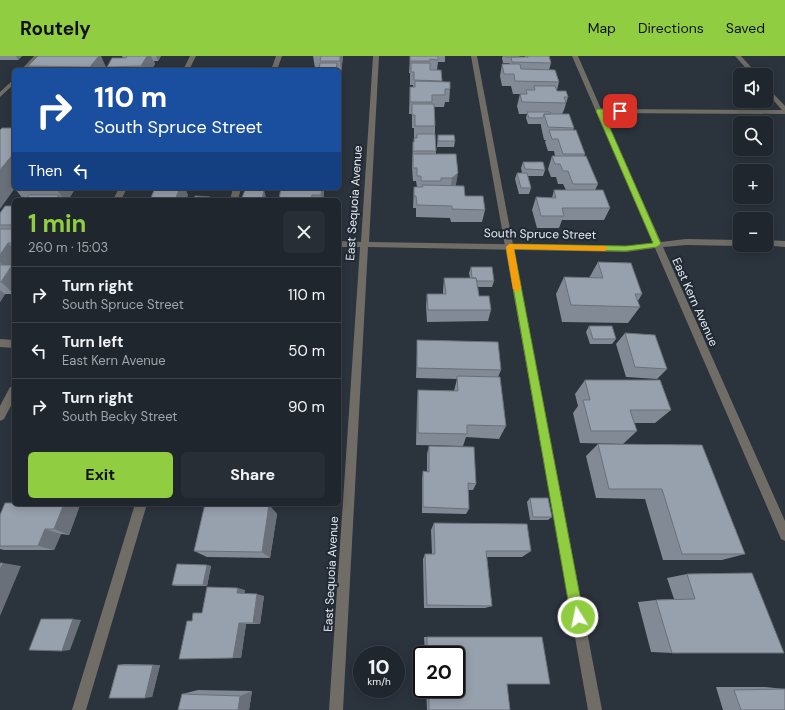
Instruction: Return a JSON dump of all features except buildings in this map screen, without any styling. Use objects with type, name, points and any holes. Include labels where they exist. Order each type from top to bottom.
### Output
[{"type":"street","points":[[26,68],[37,56]]},
{"type":"street","points":[[187,68],[193,56]]},
{"type":"street","points":[[275,68],[279,56]]},
{"type":"street","name":"East Sequoia Avenue","points":[[336,710],[376,56]]},
{"type":"street","points":[[474,56],[595,710]]},
{"type":"street","name":"East Kern Avenue","points":[[574,56],[785,535]]},
{"type":"street","points":[[738,56],[749,68]]},
{"type":"street","points":[[0,96],[12,83]]},
{"type":"street","points":[[773,96],[785,111]]},
{"type":"street","points":[[599,111],[785,111]]},
{"type":"street","name":"South Spruce Street","points":[[341,244],[626,249],[657,244],[686,242],[733,243]]},
{"type":"street","points":[[773,243],[785,244]]},
{"type":"street","points":[[0,343],[12,344]]},
{"type":"street","points":[[0,416],[12,394]]},
{"type":"street","points":[[79,710],[140,506]]},
{"type":"slow traffic","points":[[517,289],[509,247],[605,248]]},
{"type":"route","points":[[578,617],[509,247],[626,249],[657,244],[599,111],[620,111]]}]
